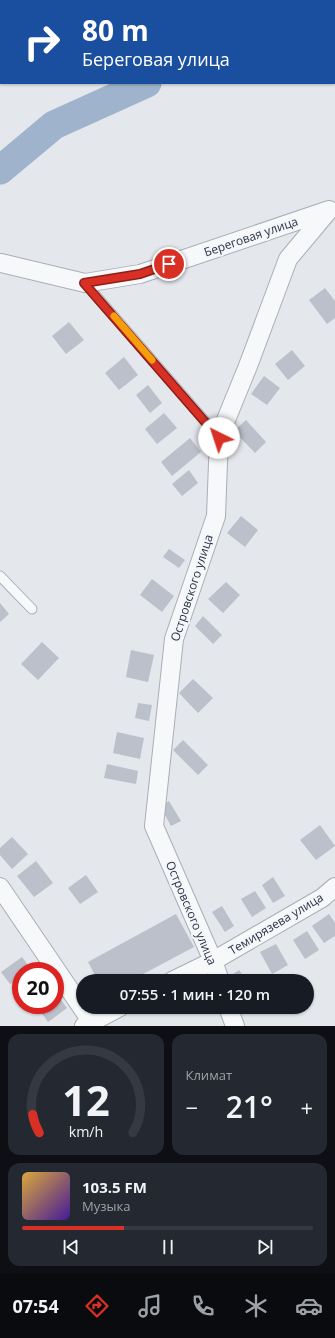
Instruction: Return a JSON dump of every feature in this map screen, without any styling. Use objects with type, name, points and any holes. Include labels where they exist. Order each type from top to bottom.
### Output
[{"type":"street","name":"Береговая улица","points":[[2,263],[84,283],[140,274],[332,208]]},
{"type":"street","name":"Островского улица","points":[[218,974],[154,826],[174,639],[216,516],[219,438],[288,259],[332,208]]},
{"type":"street","points":[[0,887],[88,1024],[107,1014]]},
{"type":"street","name":"Темирязева улица","points":[[186,974],[213,961],[322,898],[335,887]]},
{"type":"street","points":[[231,1014],[235,1026]]},
{"type":"lane","points":[[84,283],[219,438]]},
{"type":"lane","points":[[0,576],[32,609]]},
{"type":"building","points":[[325,288],[335,301],[335,318],[327,324],[309,300]]},
{"type":"building","points":[[69,322],[84,340],[66,354],[52,336]]},
{"type":"building","points":[[292,350],[305,366],[288,380],[275,364]]},
{"type":"building","points":[[124,357],[138,375],[119,390],[105,373]]},
{"type":"building","points":[[264,376],[280,388],[267,405],[251,394]]},
{"type":"building","points":[[148,385],[162,403],[150,413],[136,395]]},
{"type":"building","points":[[164,413],[177,428],[157,444],[145,429]]},
{"type":"building","points":[[246,420],[266,442],[255,453],[234,431]]},
{"type":"building","points":[[190,438],[201,452],[172,476],[161,462]]},
{"type":"building","points":[[189,470],[198,483],[182,496],[172,484]]},
{"type":"building","points":[[241,516],[258,530],[245,547],[227,533]]},
{"type":"building","points":[[169,549],[185,560],[179,568],[163,557]]},
{"type":"building","points":[[152,579],[174,596],[162,612],[140,595]]},
{"type":"building","points":[[226,582],[240,595],[223,613],[208,599]]},
{"type":"building","points":[[0,603],[9,614],[0,622]]},
{"type":"building","points":[[203,616],[222,635],[213,644],[195,626]]},
{"type":"building","points":[[42,642],[59,658],[38,680],[21,664]]},
{"type":"building","points":[[131,650],[154,655],[148,682],[126,677]]},
{"type":"building","points":[[193,679],[213,698],[198,713],[179,693]]},
{"type":"building","points":[[138,703],[152,705],[149,721],[135,718]]},
{"type":"building","points":[[117,732],[144,738],[140,759],[113,753]]},
{"type":"building","points":[[183,740],[208,765],[198,775],[173,750]]},
{"type":"building","points":[[107,764],[138,771],[136,784],[104,778]]},
{"type":"building","points":[[169,801],[181,821],[171,826],[160,806]]},
{"type":"building","points":[[320,825],[335,846],[316,860],[300,840]]},
{"type":"building","points":[[12,837],[28,854],[12,869],[0,855],[0,848]]},
{"type":"building","points":[[36,861],[53,883],[34,897],[17,876]]},
{"type":"building","points":[[86,875],[98,892],[80,904],[68,888]]},
{"type":"building","points":[[273,877],[285,896],[273,903],[262,885]]},
{"type":"building","points":[[255,891],[266,908],[252,917],[241,899]]},
{"type":"building","points":[[222,906],[234,926],[225,932],[212,912]]},
{"type":"building","points":[[176,914],[194,947],[143,974],[94,974],[88,962]]},
{"type":"building","points":[[329,914],[335,923],[335,936],[324,943],[312,926]]},
{"type":"building","points":[[307,931],[319,950],[305,959],[293,940]]},
{"type":"building","points":[[276,944],[288,965],[272,974],[260,952]]},
{"type":"building","points":[[22,957],[26,962],[15,962]]},
{"type":"building","points":[[12,964],[12,983],[10,984],[1,972]]},
{"type":"building","points":[[239,970],[242,974],[233,974]]},
{"type":"building","points":[[42,1014],[59,1014],[48,1022]]},
{"type":"waterway","points":[[0,170],[54,125],[145,84]]},
{"type":"slow traffic","points":[[114,316],[152,360]]},
{"type":"route","points":[[169,264],[140,274],[84,283],[219,438]]}]
